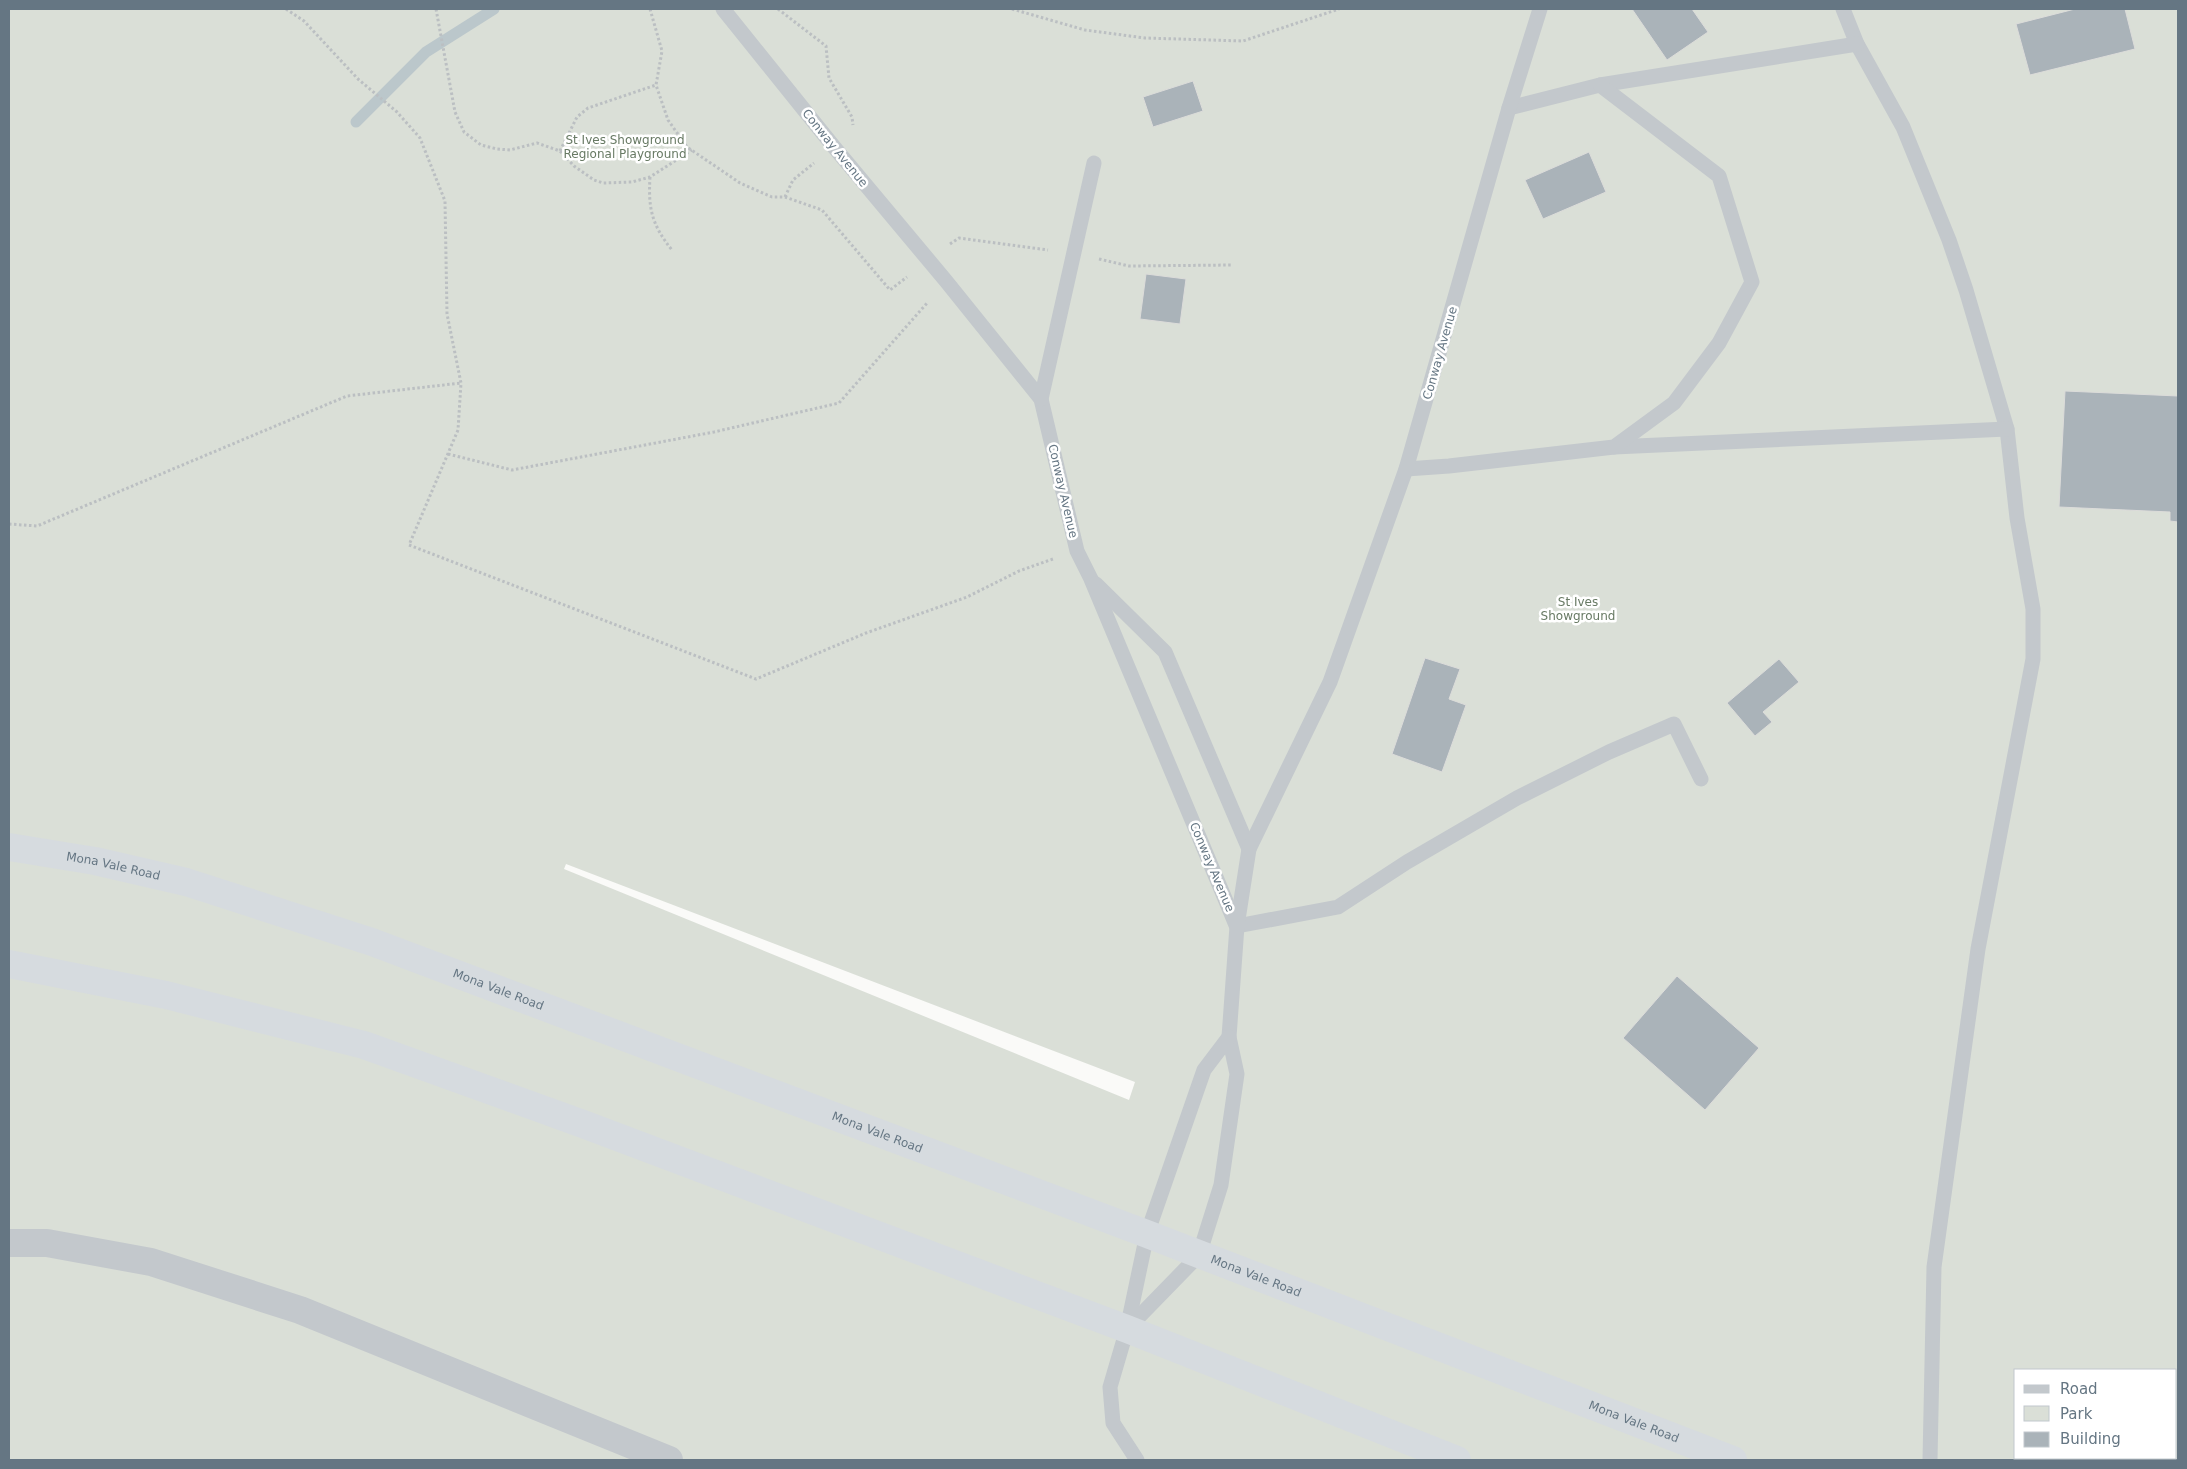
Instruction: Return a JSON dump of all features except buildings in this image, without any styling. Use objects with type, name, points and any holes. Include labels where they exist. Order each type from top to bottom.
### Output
[{"type":"highway","name":"Mona Vale Road","points":[[9,847],[95,861],[186,882],[372,942],[1147,1234],[1733,1460]]},
{"type":"highway","points":[[9,964],[166,995],[364,1044],[601,1131],[1126,1329],[1457,1460]]},
{"type":"street","points":[[9,1243],[47,1243],[151,1262],[300,1310],[669,1460]]},
{"type":"lane","name":"Conway Avenue","points":[[723,9],[1041,398],[1077,551],[1091,579],[1237,926]]},
{"type":"lane","name":"Conway Avenue","points":[[1237,926],[1249,849],[1330,682],[1406,469],[1509,108],[1540,9]]},
{"type":"lane","points":[[1843,9],[1857,44],[1903,126],[1949,240],[1966,290],[2007,429],[2017,518],[2033,609],[2033,660],[1978,949],[1934,1267],[1930,1460]]},
{"type":"lane","points":[[1509,108],[1600,85],[1857,44]]},
{"type":"lane","points":[[1600,85],[1719,176],[1752,282],[1719,344],[1674,403],[1614,447]]},
{"type":"lane","points":[[1041,398],[1094,163]]},
{"type":"lane","points":[[1406,469],[1449,466],[1614,447],[2007,429]]},
{"type":"lane","points":[[1091,579],[1165,652],[1249,849]]},
{"type":"lane","points":[[1126,1329],[1198,1255],[1220,1185],[1237,1074],[1229,1037],[1237,926],[1338,907],[1408,862],[1517,798],[1609,752],[1674,724],[1701,779]]},
{"type":"lane","points":[[1137,1460],[1113,1424],[1110,1387],[1126,1329],[1147,1234],[1204,1070],[1229,1037]]},
{"type":"path","points":[[286,9],[304,21],[358,79],[397,112],[420,138],[445,201],[447,314],[462,383],[458,430],[409,545],[756,679],[866,633],[967,596],[1019,571],[1077,551]]},
{"type":"path","points":[[436,9],[455,112],[464,132],[481,145],[510,150],[537,143],[560,151],[594,180],[603,183],[632,182],[650,177],[692,150]]},
{"type":"path","points":[[778,9],[826,46],[829,78],[852,117]]},
{"type":"path","points":[[1012,9],[1085,30],[1145,38],[1243,41],[1339,9]]},
{"type":"path","points":[[560,151],[577,117],[588,108],[656,85]]},
{"type":"path","points":[[650,177],[650,212],[659,233],[672,250]]},
{"type":"path","points":[[448,454],[512,470],[714,432],[839,403],[946,280]]},
{"type":"path","points":[[9,524],[38,526],[347,396],[462,383]]},
{"type":"green space","name":"St Ives Showground","points":[[9,9],[2178,9],[2178,1460],[9,1460]],"holes":[[[566,864],[1135,1082],[1129,1100],[564,869]]]},
{"type":"waterway","points":[[356,122],[426,52],[494,9]]},
{"type":"park label","name":"St Ives Showground Regional Playground","points":[[625,147]]}]
